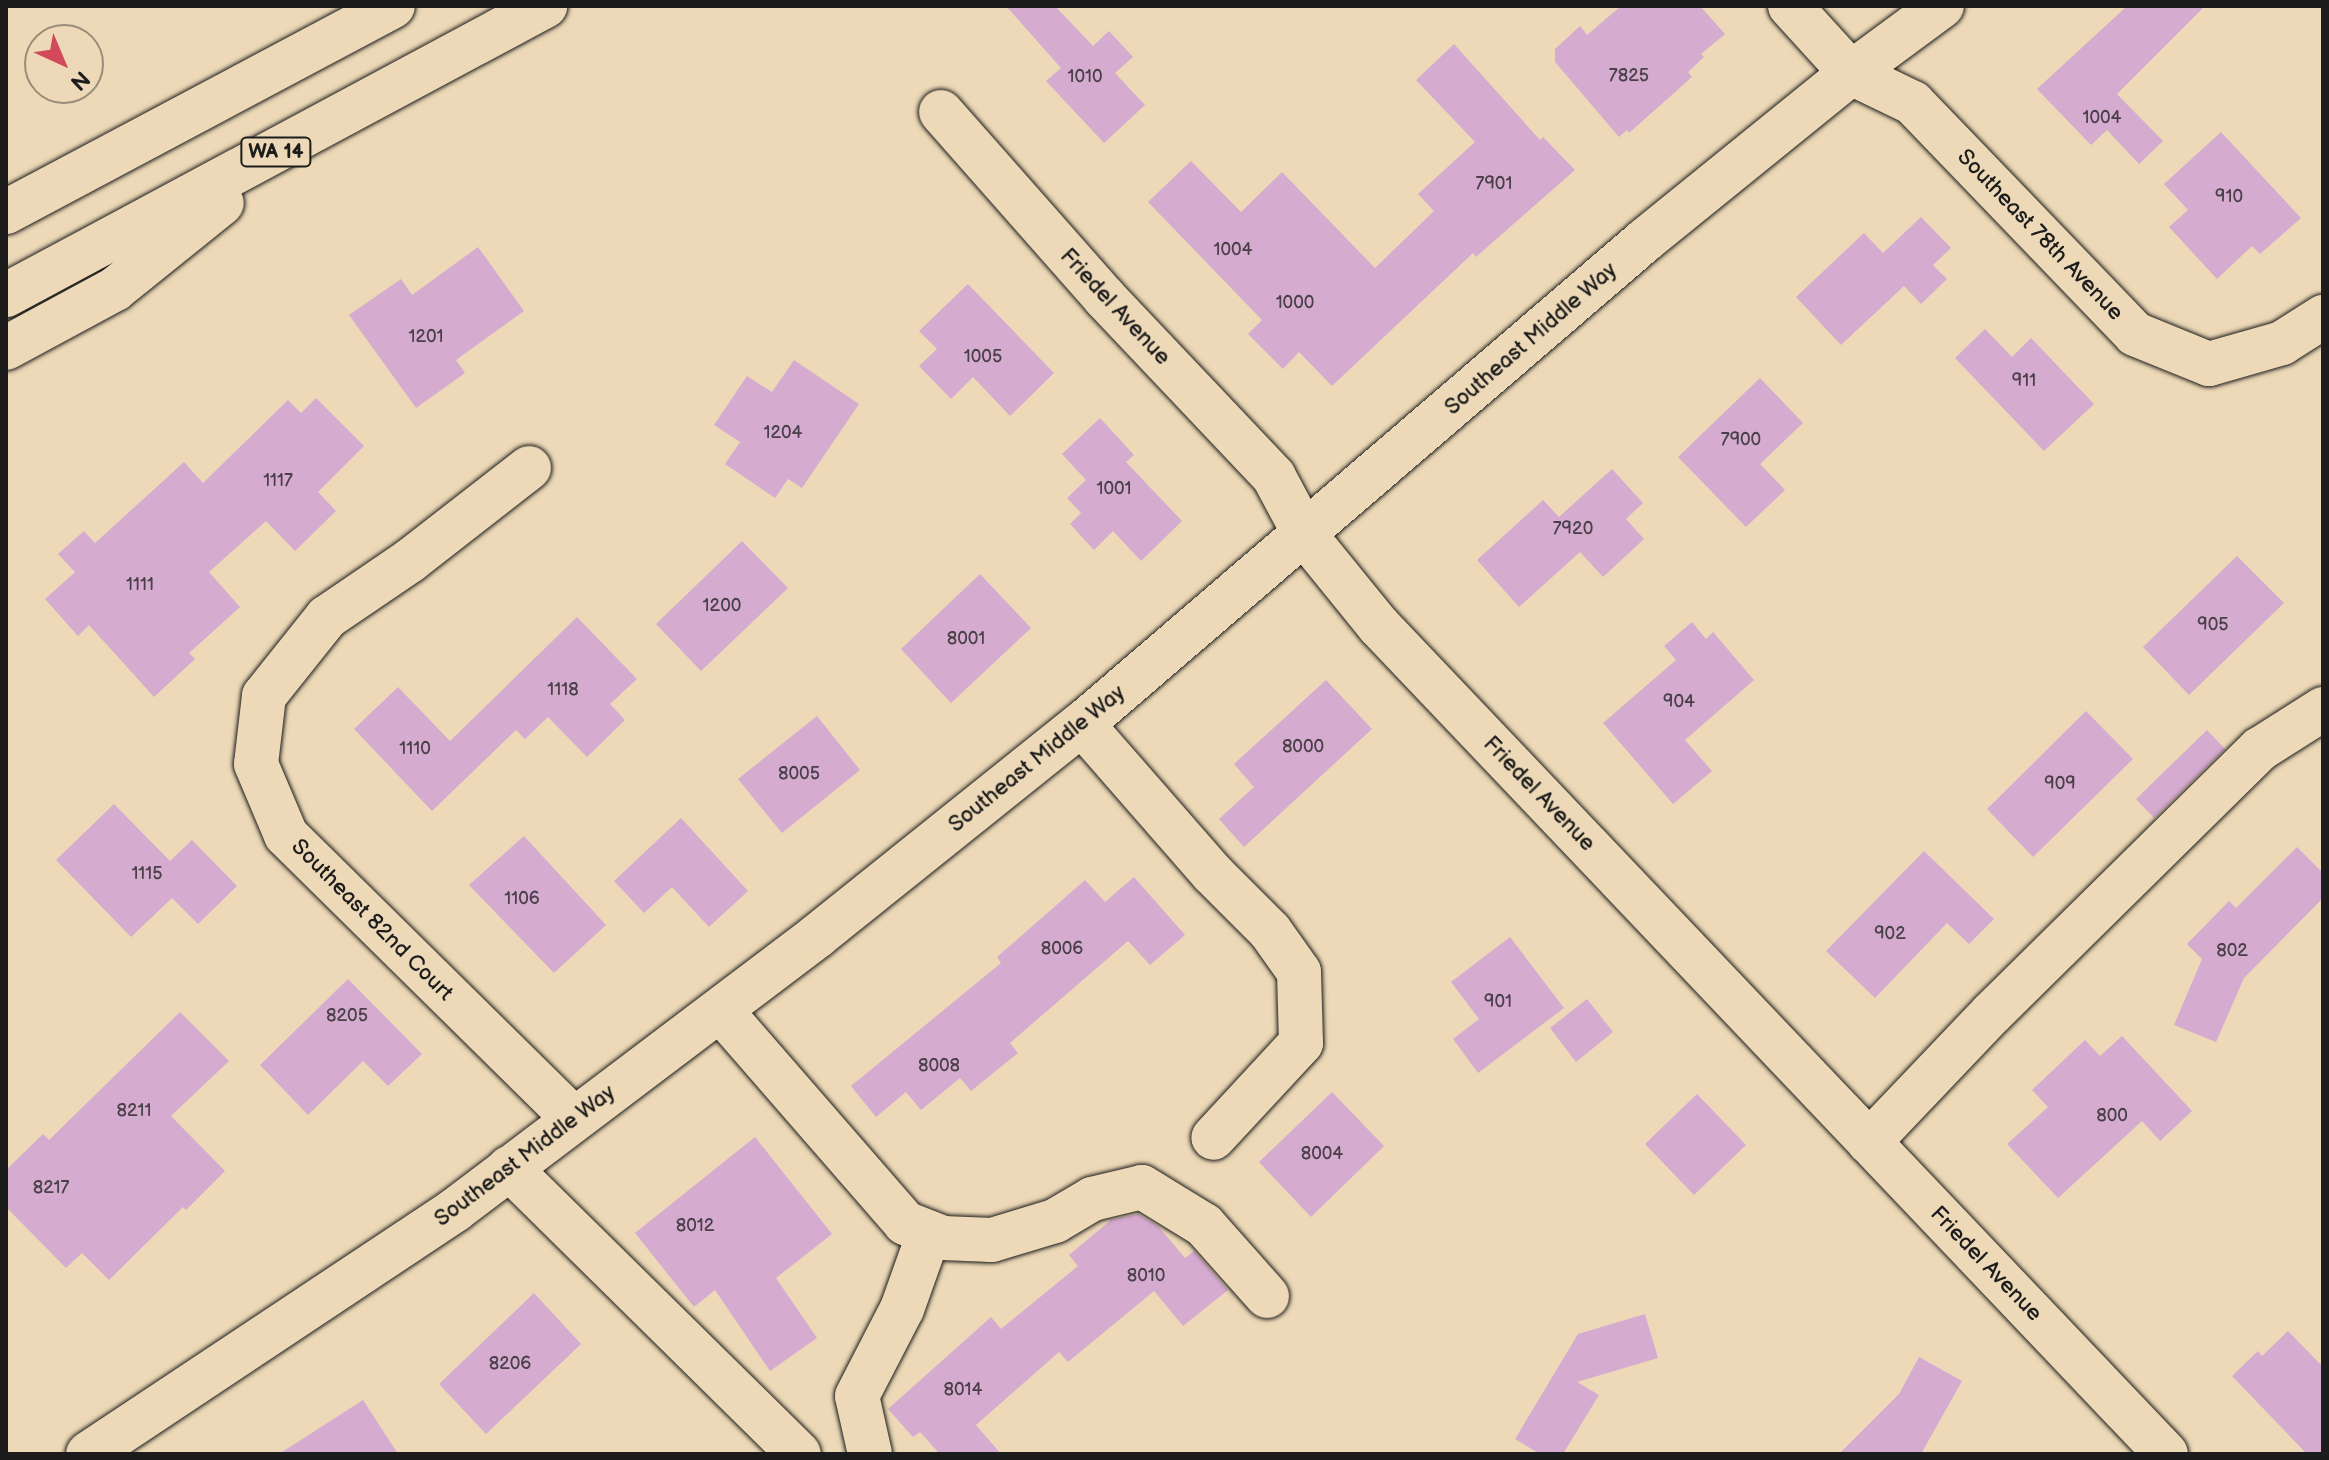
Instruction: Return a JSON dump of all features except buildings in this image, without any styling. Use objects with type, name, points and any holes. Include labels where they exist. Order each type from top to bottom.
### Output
[{"type":"main road","points":[[6,212],[393,6]]},
{"type":"main road","name":"WA 14","points":[[6,295],[545,6]]},
{"type":"main road","name":"Southeast 78th Avenue","points":[[1790,6],[1851,73],[1913,103],[2135,334],[2209,364],[2282,343],[2323,317]]},
{"type":"main road","name":"Southeast Middle Way","points":[[110,1448],[430,1227],[721,1011],[1082,724],[1645,240],[1851,73],[1942,6]]},
{"type":"main road","name":"Friedel Avenue","points":[[941,112],[1105,298],[1274,477],[1305,535],[1379,626],[1869,1142],[2153,1450]]},
{"type":"main road","points":[[6,348],[115,289],[300,140]]},
{"type":"main road","name":"Southeast 82nd Court","points":[[529,468],[411,560],[327,617],[264,696],[256,764],[286,835],[574,1119]]},
{"type":"main road","points":[[1869,1142],[1992,1013],[2260,749],[2323,709]]},
{"type":"main road","points":[[1082,724],[1212,873],[1270,931],[1299,972],[1301,1043],[1213,1138]]},
{"type":"main road","points":[[721,1011],[905,1223],[943,1238],[992,1240],[1055,1221],[1092,1199],[1142,1187],[1204,1225],[1267,1296]]},
{"type":"main road","points":[[509,1168],[799,1454]]},
{"type":"main road","points":[[870,1454],[857,1396],[902,1309],[929,1233]]}]
